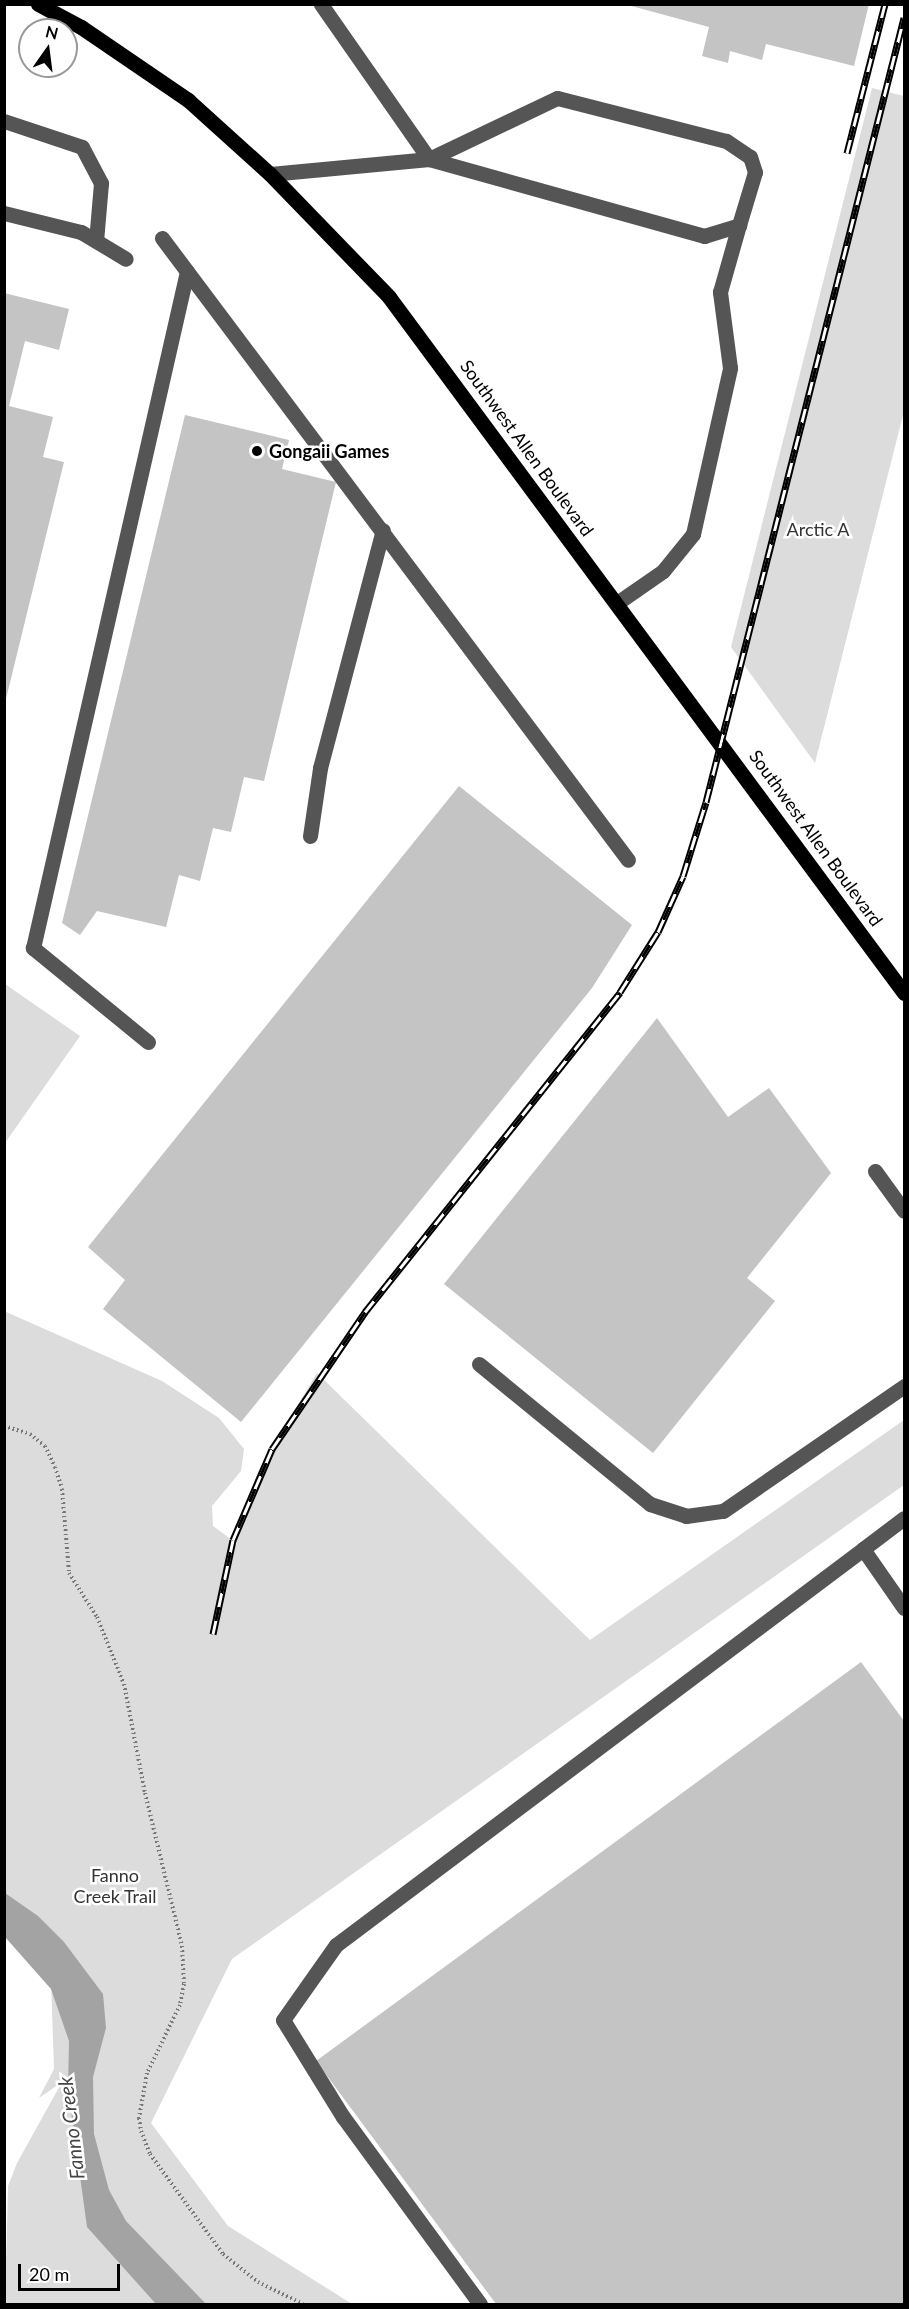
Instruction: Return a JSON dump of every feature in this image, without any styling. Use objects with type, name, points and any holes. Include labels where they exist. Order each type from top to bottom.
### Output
[{"type":"main road","name":"Southwest Allen Boulevard","points":[[38,4],[81,27],[188,100],[270,174],[389,297],[904,993]]},
{"type":"lane","points":[[321,4],[429,159],[704,236],[739,225]]},
{"type":"lane","points":[[270,174],[429,159],[557,98],[726,141],[750,157],[755,172],[720,292],[730,368],[693,534],[663,570],[616,603]]},
{"type":"lane","points":[[4,121],[82,147],[101,183],[96,240]]},
{"type":"lane","points":[[4,213],[81,232],[126,259]]},
{"type":"lane","points":[[162,238],[628,861]]},
{"type":"lane","points":[[148,1042],[33,948],[187,271]]},
{"type":"lane","points":[[310,836],[320,768],[382,530]]},
{"type":"lane","points":[[875,1171],[904,1211]]},
{"type":"lane","points":[[478,1364],[650,1504],[686,1516],[723,1511],[904,1386]]},
{"type":"lane","points":[[480,2304],[344,2117],[282,2020],[336,1945],[904,1518]]},
{"type":"lane","points":[[863,1549],[904,1608]]},
{"type":"path","points":[[4,1426],[30,1434],[45,1446],[56,1467],[62,1489],[69,1573],[97,1617],[124,1684],[145,1793],[182,1946],[184,1984],[180,2005],[147,2073],[139,2118],[141,2131],[150,2154],[223,2254],[258,2282],[303,2304]]},
{"type":"green space","name":"Arctic A","points":[[872,88],[904,96],[904,411],[815,763],[731,647]]},
{"type":"green space","points":[[5,984],[80,1036],[5,1143]]},
{"type":"green space","name":"Fanno Creek Trail","points":[[4,1311],[162,1381],[219,1418],[244,1449],[241,1471],[212,1506],[213,1526],[232,1540],[263,1463],[317,1373],[590,1640],[904,1420],[904,1485],[232,1959],[151,2123],[228,2226],[352,2304],[5,2304],[8,2186],[17,2163],[62,2082],[39,2098],[54,2069],[51,1979],[5,1934]]},
{"type":"shaded area","points":[[5,1893],[38,1916],[64,1942],[103,1994],[106,2028],[93,2077],[94,2134],[109,2190],[126,2221],[206,2304],[156,2304],[87,2227],[68,2089],[69,2041],[51,1989],[5,1937]]},
{"type":"building","points":[[624,4],[869,4],[854,66],[766,44],[762,60],[730,51],[728,63],[702,56],[709,27]]},
{"type":"building","points":[[4,293],[69,309],[59,350],[25,341],[9,406],[53,417],[43,457],[64,462],[5,703]]},
{"type":"building","points":[[185,415],[289,440],[282,469],[336,482],[264,781],[244,777],[231,832],[213,828],[200,881],[179,875],[166,927],[97,911],[80,935],[62,923]]},
{"type":"building","points":[[459,786],[632,925],[592,988],[241,1422],[103,1309],[125,1280],[88,1247]]},
{"type":"building","points":[[657,1018],[728,1117],[769,1088],[831,1173],[747,1278],[775,1301],[653,1453],[444,1284]]},
{"type":"building","points":[[861,1662],[904,1721],[904,2304],[496,2304],[316,2061]]},
{"type":"railway","points":[[847,153],[885,4]]},
{"type":"railway","points":[[213,1634],[233,1540],[272,1449],[365,1312],[620,992],[658,932],[683,876],[706,802],[904,18]]},
{"type":"place","name":"Gongaii Games","points":[[257,451]]},
{"type":"water label","name":"Fanno Creek","points":[[71,2128]]}]
